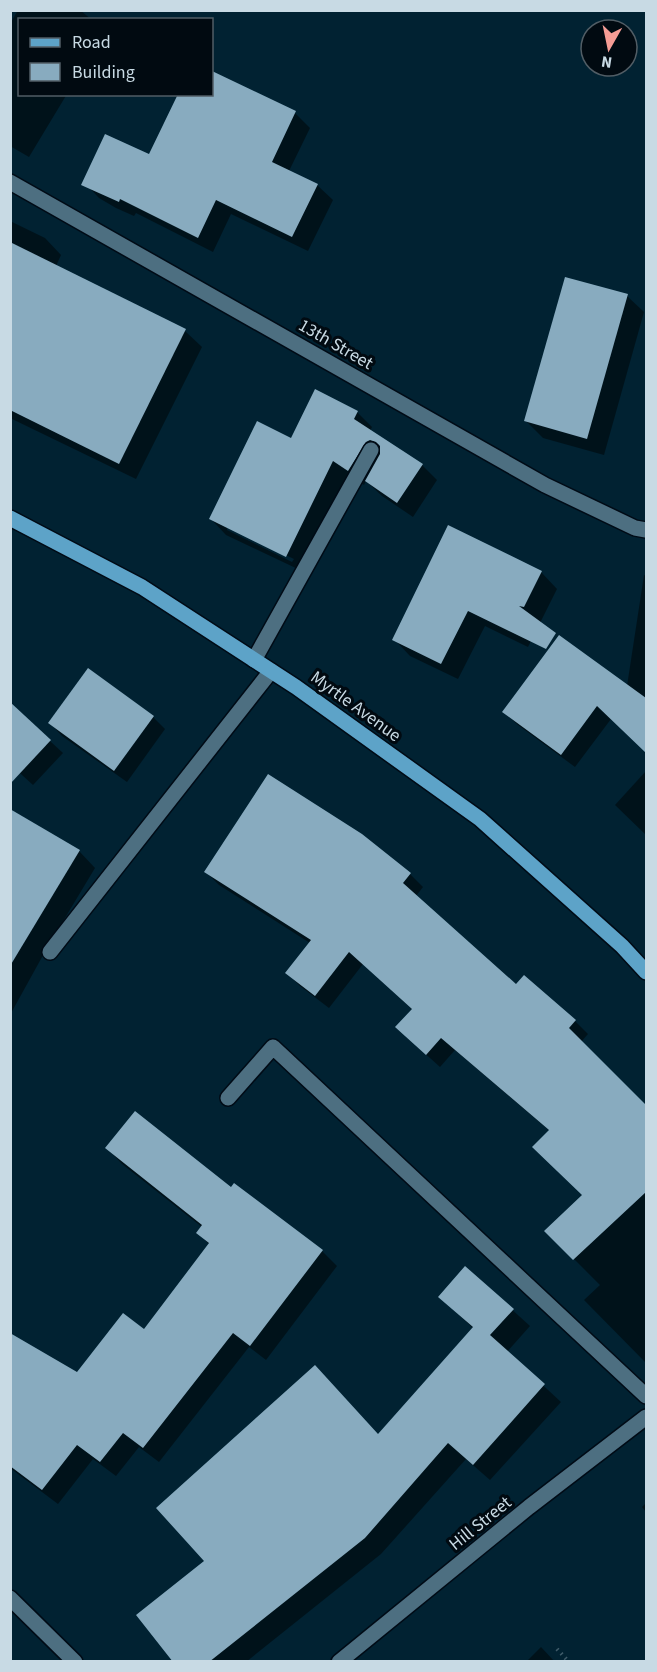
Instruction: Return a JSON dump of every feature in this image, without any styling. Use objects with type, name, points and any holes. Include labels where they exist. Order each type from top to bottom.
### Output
[{"type":"main road","name":"Myrtle Avenue","points":[[10,518],[142,587],[271,671],[480,819],[622,946],[646,972]]},
{"type":"street","name":"13th Street","points":[[10,182],[545,485],[635,528],[646,530]]},
{"type":"street","points":[[254,660],[371,450]]},
{"type":"street","points":[[50,952],[271,671]]},
{"type":"street","points":[[228,1098],[273,1047],[646,1396]]},
{"type":"street","name":"Hill Street","points":[[339,1662],[530,1507],[646,1417]]},
{"type":"street","points":[[10,1598],[75,1662]]},
{"type":"path","points":[[557,1649],[568,1662]]},
{"type":"building","points":[[213,71],[296,111],[272,162],[318,184],[292,237],[216,200],[198,238],[120,199],[119,202],[81,185],[105,134],[149,154],[177,96],[213,96]]},
{"type":"building","points":[[10,242],[186,329],[119,464],[10,410]]},
{"type":"building","points":[[565,277],[628,294],[587,439],[524,421]]},
{"type":"building","points":[[315,389],[358,411],[354,419],[423,464],[397,503],[365,481],[380,454],[380,446],[376,442],[370,440],[366,442],[348,471],[333,461],[286,557],[209,519],[257,421],[291,438]]},
{"type":"building","points":[[448,525],[542,571],[524,607],[519,606],[556,633],[546,649],[468,611],[441,664],[392,640]]},
{"type":"building","points":[[559,635],[646,698],[646,753],[597,706],[561,755],[502,712]]},
{"type":"building","points":[[88,668],[154,716],[114,771],[48,723]]},
{"type":"building","points":[[10,702],[51,740],[10,784]]},
{"type":"building","points":[[268,774],[362,834],[411,873],[403,883],[516,984],[524,975],[576,1020],[569,1028],[646,1105],[646,1192],[573,1260],[544,1231],[582,1195],[532,1147],[549,1130],[441,1038],[426,1055],[395,1027],[412,1009],[349,952],[315,996],[285,973],[311,940],[204,872]]},
{"type":"building","points":[[10,809],[80,850],[10,966]]},
{"type":"building","points":[[135,1111],[231,1187],[234,1183],[323,1250],[250,1346],[233,1333],[143,1448],[123,1433],[100,1462],[77,1445],[42,1490],[10,1466],[10,1333],[77,1372],[123,1313],[144,1329],[209,1243],[196,1233],[202,1225],[105,1148]]},
{"type":"building","points":[[465,1266],[514,1309],[490,1335],[545,1384],[473,1465],[448,1443],[365,1538],[209,1662],[173,1662],[136,1615],[204,1561],[156,1508],[315,1365],[378,1434],[473,1327],[438,1297]]}]
